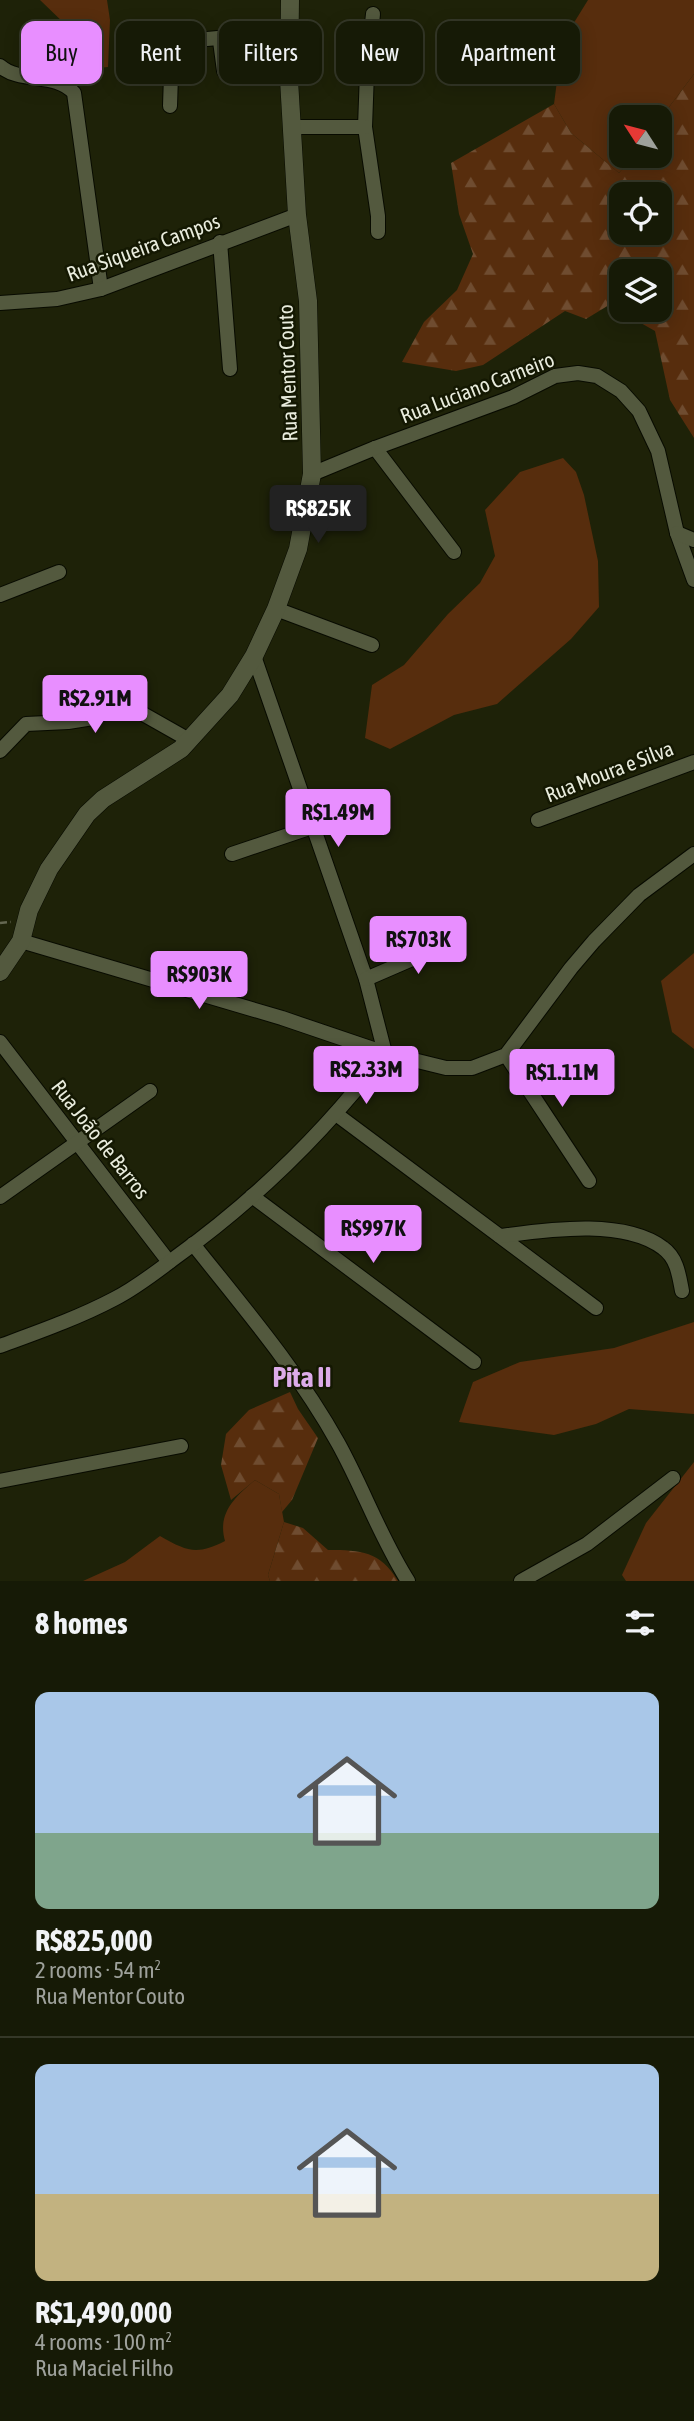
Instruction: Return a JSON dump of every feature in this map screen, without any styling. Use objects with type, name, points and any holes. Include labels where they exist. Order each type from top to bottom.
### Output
[{"type":"street","name":"Rua Mentor Couto","points":[[289,21],[290,0]]},
{"type":"street","points":[[373,13],[365,127],[378,216],[377,232]]},
{"type":"street","points":[[170,106],[172,45],[175,42],[219,40]]},
{"type":"street","points":[[0,66],[15,75],[63,84],[74,93],[101,289]]},
{"type":"street","name":"Rua Mentor Couto","points":[[0,972],[20,942],[29,910],[49,869],[87,814],[103,799],[181,749],[230,695],[254,656],[276,609],[298,549],[312,474],[308,301],[297,215],[290,84]]},
{"type":"street","points":[[293,127],[365,127]]},
{"type":"street","name":"Rua Siqueira Campos","points":[[0,303],[57,299],[101,289],[297,215]]},
{"type":"street","points":[[220,242],[230,369]]},
{"type":"street","name":"Rua Luciano Carneiro","points":[[312,474],[513,397],[555,376],[578,373],[597,376],[621,391],[639,411],[658,451],[677,533],[694,580]]},
{"type":"street","points":[[374,448],[454,552]]},
{"type":"street","points":[[677,533],[694,540]]},
{"type":"street","points":[[0,595],[59,572]]},
{"type":"street","points":[[276,609],[372,645]]},
{"type":"street","points":[[254,656],[366,979],[385,1053]]},
{"type":"street","points":[[0,751],[26,724],[93,718],[119,706],[136,710],[189,740]]},
{"type":"street","name":"Rua Moura e Silva","points":[[538,820],[694,762]]},
{"type":"street","points":[[232,854],[312,827]]},
{"type":"street","points":[[20,942],[282,1018],[385,1053],[446,1068],[472,1068],[506,1055],[594,941],[639,895],[694,854]]},
{"type":"street","points":[[366,979],[456,940]]},
{"type":"street","name":"Rua João de Barros","points":[[0,1042],[169,1262]]},
{"type":"street","points":[[0,1346],[114,1299],[193,1244],[252,1196],[336,1114],[385,1053]]},
{"type":"street","points":[[506,1055],[589,1181]]},
{"type":"street","points":[[0,1197],[150,1091]]},
{"type":"street","points":[[336,1114],[596,1308]]},
{"type":"street","points":[[252,1196],[474,1362]]},
{"type":"street","points":[[500,1236],[543,1230],[615,1230],[640,1236],[665,1248],[677,1265],[682,1291]]},
{"type":"street","points":[[193,1244],[299,1381],[338,1443],[395,1561],[408,1581]]},
{"type":"street","points":[[0,1482],[181,1446]]},
{"type":"street","points":[[521,1581],[587,1544],[673,1478]]},
{"type":"green space","points":[[40,0],[107,0],[110,20],[108,67],[102,68],[102,21],[62,21]]},
{"type":"green space","points":[[588,0],[694,0],[694,74],[671,105],[609,105],[609,165],[571,133],[554,104],[557,84],[580,84],[580,21],[575,21]]},
{"type":"green space","points":[[694,74],[694,438],[670,400],[655,331],[639,322],[672,322],[672,259],[609,259],[609,305],[586,319],[565,311],[483,365],[456,371],[402,362],[424,322],[457,290],[473,254],[459,214],[451,163],[554,104],[571,133],[609,165],[609,168],[619,173],[623,168],[672,168],[671,105]]},
{"type":"green space","points":[[563,458],[576,472],[584,495],[598,561],[599,607],[571,639],[497,704],[454,715],[390,749],[365,738],[372,685],[404,665],[448,614],[480,583],[495,556],[485,510],[520,472]]},
{"type":"green space","points":[[694,953],[694,1049],[672,1032],[661,981]]},
{"type":"green space","points":[[694,1322],[694,1414],[629,1409],[596,1424],[554,1435],[459,1422],[473,1382],[520,1362],[614,1348]]},
{"type":"green space","points":[[290,1392],[318,1438],[292,1500],[282,1512],[279,1494],[255,1480],[231,1500],[221,1465],[226,1434],[249,1410]]},
{"type":"green space","points":[[694,1462],[694,1581],[626,1581],[622,1575],[646,1523]]},
{"type":"green space","points":[[255,1480],[279,1494],[284,1522],[268,1575],[270,1581],[83,1581],[125,1562],[160,1536],[192,1550],[200,1550],[225,1541],[223,1531],[226,1514],[235,1499]]},
{"type":"green space","points":[[284,1522],[303,1528],[328,1550],[360,1552],[377,1558],[398,1581],[270,1581],[268,1575]]},
{"type":"district","name":"Pita II","points":[[302,1377]]}]
